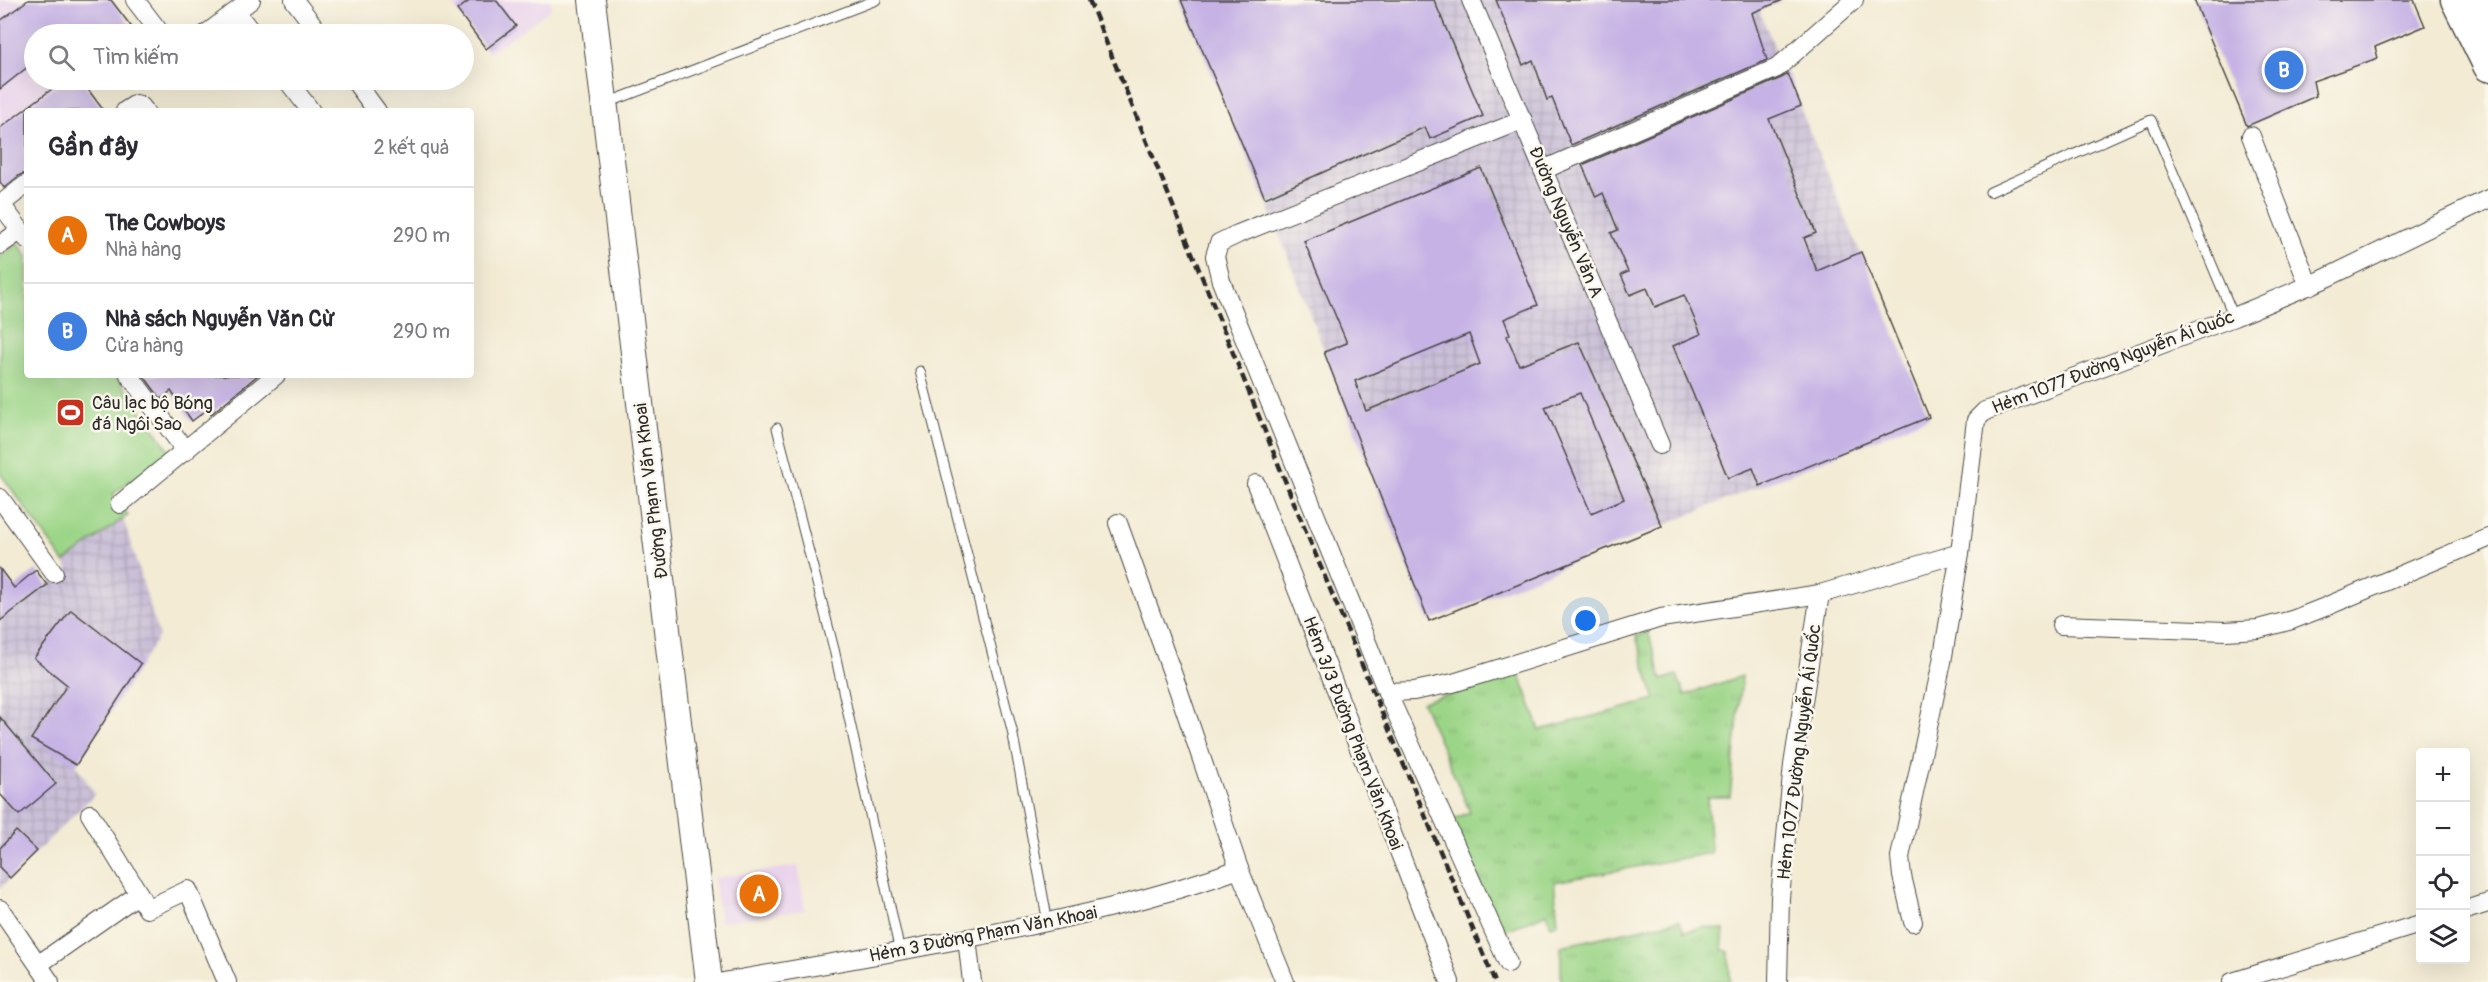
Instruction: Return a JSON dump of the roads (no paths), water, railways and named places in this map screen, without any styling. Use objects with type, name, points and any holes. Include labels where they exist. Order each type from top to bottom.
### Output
[{"type":"main road","points":[[2456,0],[2488,67]]},
{"type":"main road","points":[[2478,0],[2488,21]]},
{"type":"street","points":[[135,0],[153,24]]},
{"type":"street","points":[[220,24],[251,0]]},
{"type":"street","points":[[294,0],[312,24]]},
{"type":"street","name":"Đường Phạm Văn Khoai","points":[[592,0],[710,982]]},
{"type":"street","name":"Đường Nguyễn Văn A","points":[[1471,0],[1660,445]]},
{"type":"street","points":[[1543,170],[1777,68],[1854,0]]},
{"type":"street","points":[[236,12],[245,24]]},
{"type":"street","points":[[295,90],[309,108]]},
{"type":"street","points":[[361,90],[375,108]]},
{"type":"street","points":[[130,108],[136,104],[143,108]]},
{"type":"street","points":[[1508,963],[1387,692],[1221,281],[1215,256],[1220,243],[1238,234],[1523,120]]},
{"type":"street","points":[[2251,136],[2309,286]]},
{"type":"street","points":[[0,245],[24,235],[0,203],[24,186]]},
{"type":"street","name":"Hẻm 1077 Đường Nguyễn Ái Quốc","points":[[1913,922],[1900,857],[1942,662],[1960,553],[1976,420],[1985,411],[2234,317],[2309,286],[2488,200]]},
{"type":"street","points":[[131,378],[186,451]]},
{"type":"street","points":[[120,504],[272,378]]},
{"type":"street","name":"Hẻm 3/3 Đường Phạm Văn Khoai","points":[[1256,484],[1450,982]]},
{"type":"street","points":[[0,498],[54,573]]},
{"type":"street","points":[[1118,523],[1178,688],[1239,869],[1285,982]]},
{"type":"street","points":[[2061,625],[2226,631],[2258,629],[2325,607],[2488,538]]},
{"type":"street","points":[[1387,692],[1414,691],[1453,684],[1661,618],[1820,594],[1960,553]]},
{"type":"street","name":"Hẻm 1077 Đường Nguyễn Ái Quốc","points":[[1778,982],[1780,898],[1793,765],[1820,594]]},
{"type":"street","points":[[90,814],[147,909],[188,890],[227,982]]},
{"type":"street","name":"Hẻm 3 Đường Phạm Văn Khoai","points":[[723,982],[900,952],[1048,923],[1185,889],[1239,869]]},
{"type":"street","points":[[39,964],[139,894]]},
{"type":"street","points":[[2470,909],[2488,903]]},
{"type":"street","points":[[0,909],[50,982]]},
{"type":"street","points":[[2232,982],[2416,926]]},
{"type":"street","points":[[967,938],[972,982]]},
{"type":"lane","points":[[604,104],[876,0]]},
{"type":"lane","points":[[1990,192],[2151,120],[2234,317]]},
{"type":"lane","points":[[920,371],[1012,730],[1048,923]]},
{"type":"lane","points":[[777,428],[834,649],[900,952]]},
{"type":"railway","points":[[1089,0],[1304,527],[1495,982]]},
{"type":"place","name":"Nhà sách Nguyễn Văn Cừ","points":[[2284,70]]},
{"type":"place","name":"Câu lạc bộ Bóng đá Ngôi Sao","points":[[71,413]]},
{"type":"place","name":"The Cowboys","points":[[759,894]]}]
